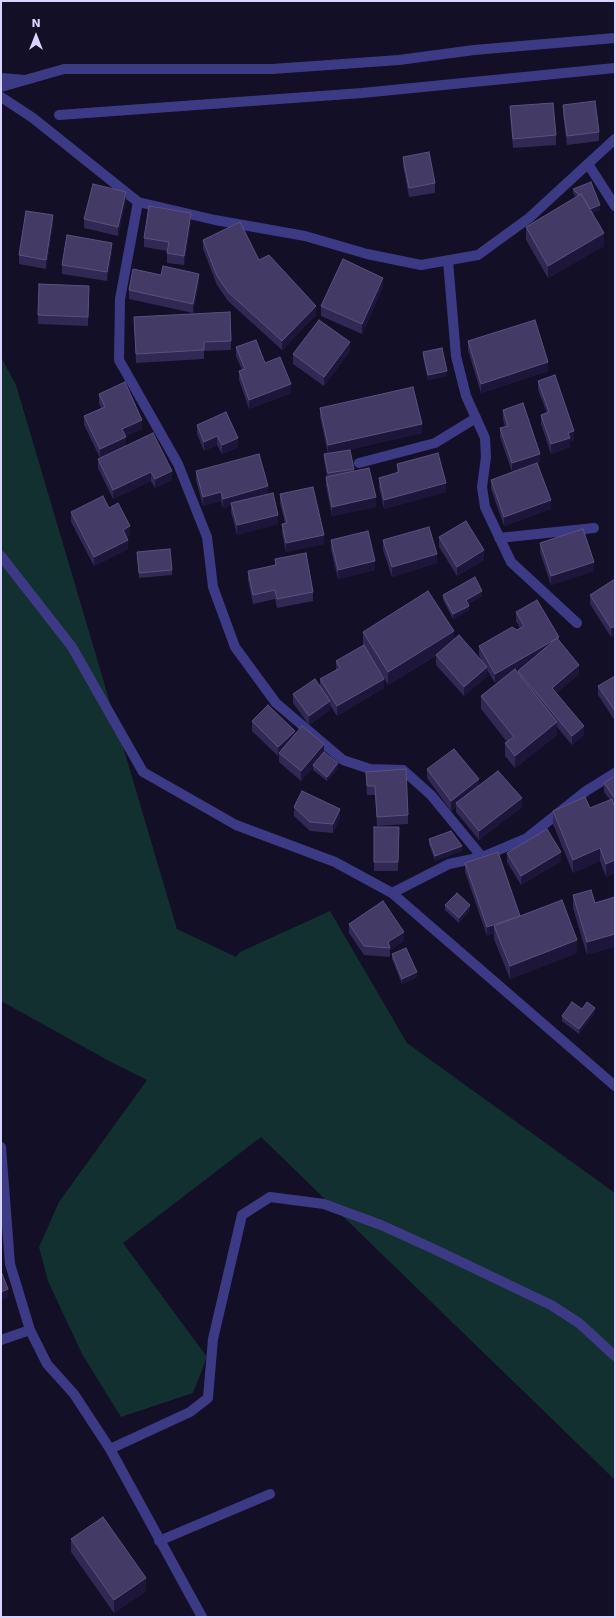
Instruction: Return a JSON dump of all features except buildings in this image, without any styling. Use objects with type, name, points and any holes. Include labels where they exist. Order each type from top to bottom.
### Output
[{"type":"street","points":[[1,87],[64,69],[272,69],[399,60],[474,50],[615,38]]},
{"type":"street","points":[[59,115],[362,93],[615,68]]},
{"type":"street","points":[[1,78],[25,80]]},
{"type":"street","points":[[1,96],[33,118],[138,202],[215,220],[305,236],[367,254],[421,265],[478,255],[529,218],[615,139]]},
{"type":"street","points":[[588,164],[615,206]]},
{"type":"street","points":[[138,202],[120,299],[119,360],[178,464],[207,537],[213,587],[235,647],[276,703],[337,755],[343,760],[370,769],[403,770],[431,795],[482,857]]},
{"type":"street","points":[[448,261],[456,356],[466,396],[485,438],[486,456],[482,487],[485,507],[511,562],[577,623]]},
{"type":"street","points":[[360,463],[434,443],[476,418]]},
{"type":"street","points":[[499,538],[560,533],[594,528]]},
{"type":"street","points":[[1,556],[72,647],[143,772],[236,825],[335,862],[392,893],[615,1086]]},
{"type":"street","points":[[392,893],[449,864],[482,857],[527,838],[586,791],[615,773]]},
{"type":"street","points":[[1,1147],[10,1264],[30,1330],[48,1364],[74,1394],[110,1449],[159,1541],[202,1617]]},
{"type":"street","points":[[110,1449],[190,1412],[208,1398],[213,1339],[242,1216],[270,1197],[324,1204],[381,1225],[415,1240],[551,1305],[579,1324],[615,1356]]},
{"type":"street","points":[[1,1340],[30,1330]]},
{"type":"street","points":[[159,1541],[270,1494]]},
{"type":"green space","points":[[1,357],[16,385],[177,929],[236,957],[240,952],[330,911],[407,1043],[615,1193],[615,1480],[261,1137],[123,1243],[207,1357],[193,1393],[121,1417],[82,1354],[48,1281],[39,1247],[59,1202],[147,1080],[111,1062],[1,1001]]}]
